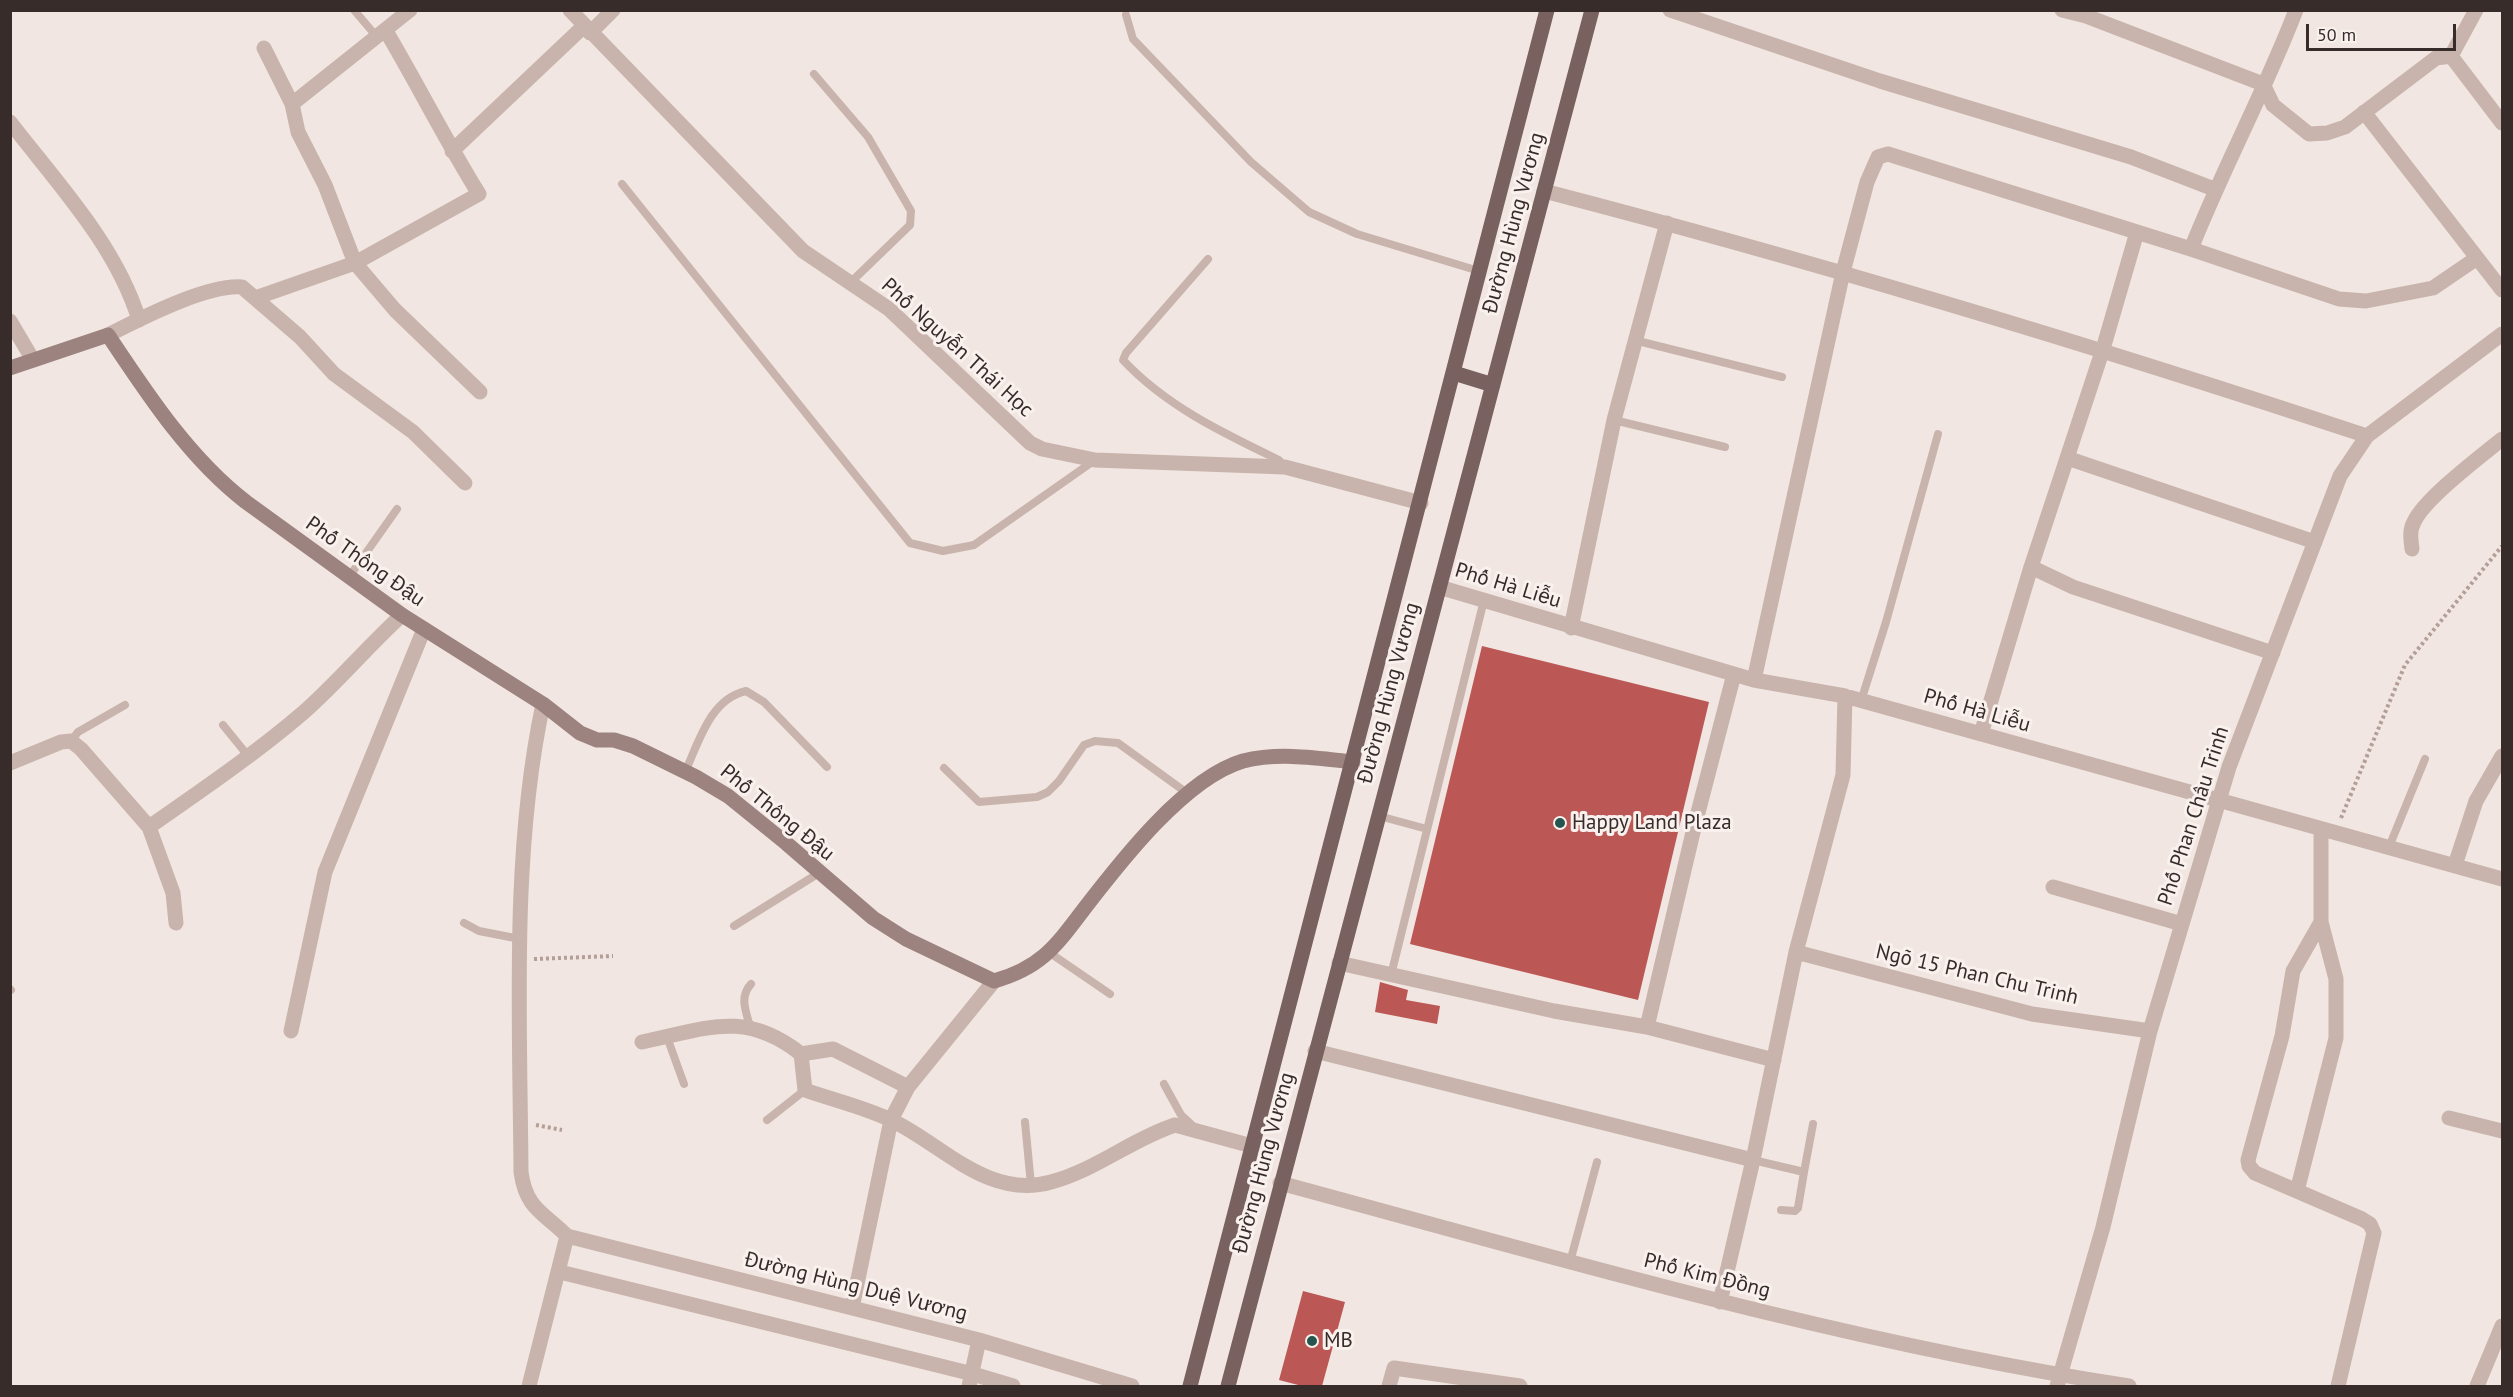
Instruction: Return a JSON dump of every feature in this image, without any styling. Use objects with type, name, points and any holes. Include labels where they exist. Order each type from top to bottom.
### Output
[{"type":"main road","name":"Đường Hùng Vương","points":[[1190,1386],[1421,503],[1547,10]]},
{"type":"main road","name":"Đường Hùng Vương","points":[[1228,1386],[1592,10]]},
{"type":"main road","points":[[1454,373],[1493,385]]},
{"type":"street","points":[[292,104],[410,10]]},
{"type":"street","name":"Phố Nguyễn Thái Học","points":[[570,10],[803,251],[889,309],[1030,443],[1042,449],[1095,460],[1285,467],[1421,503]]},
{"type":"street","points":[[452,151],[587,30],[613,10]]},
{"type":"street","points":[[1670,10],[1880,81],[2132,157],[2214,189]]},
{"type":"street","points":[[2062,10],[2087,13],[2263,84],[2273,105],[2309,134],[2327,133],[2345,127],[2436,58],[2451,56]]},
{"type":"street","points":[[2191,249],[2214,189],[2252,115],[2263,84],[2296,10]]},
{"type":"street","points":[[2451,56],[2476,10]]},
{"type":"street","points":[[255,298],[355,263],[479,195],[452,151],[427,100],[382,34]]},
{"type":"street","points":[[264,48],[292,104],[298,132],[325,185],[355,263],[395,310],[480,392]]},
{"type":"street","points":[[2451,56],[2502,123]]},
{"type":"street","points":[[2364,112],[2502,290]]},
{"type":"street","points":[[10,122],[90,226],[119,271],[139,320]]},
{"type":"street","points":[[1754,680],[1843,272],[1874,162],[1888,154],[2191,249],[2339,299],[2366,301],[2433,288],[2477,258]]},
{"type":"street","points":[[1544,191],[1843,272],[2103,349],[2367,436]]},
{"type":"street","points":[[1571,628],[1614,420],[1638,341],[1667,223]]},
{"type":"street","points":[[1981,734],[2031,567],[2103,349],[2137,232]]},
{"type":"street","points":[[10,368],[108,335],[139,320],[231,286],[242,287],[300,337],[334,374],[412,432],[465,483]]},
{"type":"street","points":[[10,321],[33,360]]},
{"type":"street","name":"Phố Phan Châu Trinh","points":[[2058,1381],[2103,1227],[2150,1031],[2219,801],[2340,476],[2367,436],[2502,334]]},
{"type":"street","name":"Phố Thông Đậu","points":[[108,335],[154,402],[225,486],[349,577],[402,615],[543,704],[580,733],[597,740],[614,741],[633,746],[685,771],[728,796],[786,843],[857,907],[889,930],[994,981]]},
{"type":"street","points":[[2412,549],[2411,530],[2414,520],[2450,482],[2502,439]]},
{"type":"street","points":[[2067,458],[2314,542]]},
{"type":"street","points":[[2031,567],[2073,587],[2273,653]]},
{"type":"street","name":"Phố Hà Liễu","points":[[1439,587],[1571,628],[1754,680],[1845,696],[2502,879]]},
{"type":"street","points":[[149,827],[249,757],[305,711],[370,643],[402,615]]},
{"type":"street","points":[[291,1032],[325,872],[424,629]]},
{"type":"street","points":[[1647,1028],[1694,828],[1734,674]]},
{"type":"street","points":[[1720,1302],[1753,1160],[1796,952],[1843,775],[1845,696]]},
{"type":"street","points":[[529,1386],[560,1272],[567,1236],[535,1207],[524,1193],[521,1123],[520,939],[533,751],[543,704]]},
{"type":"street","points":[[10,763],[61,742],[71,741],[81,749],[149,827],[173,893],[176,923]]},
{"type":"street","points":[[852,1308],[891,1120],[908,1087],[994,981],[1025,970],[1050,953],[1126,858],[1187,793],[1212,774],[1246,761],[1279,756],[1353,762]]},
{"type":"street","points":[[2455,865],[2476,801],[2502,756]]},
{"type":"street","points":[[2296,1191],[2336,1038],[2336,979],[2321,922],[2328,831]]},
{"type":"street","points":[[2053,886],[2182,924]]},
{"type":"street","points":[[2321,922],[2293,971],[2282,1036],[2248,1160],[2249,1166],[2255,1173],[2362,1219],[2370,1224],[2374,1233],[2338,1386]]},
{"type":"street","name":"Ngõ 15 Phan Chu Trinh","points":[[1796,952],[2032,1014],[2150,1031]]},
{"type":"street","points":[[1339,963],[1554,1011],[1647,1028],[1774,1060]]},
{"type":"street","points":[[642,1042],[733,1024],[750,1027],[780,1038],[801,1054],[805,1090],[891,1120],[969,1171],[1015,1184],[1049,1183],[1080,1173],[1175,1125],[1252,1146]]},
{"type":"street","points":[[801,1054],[832,1048],[908,1087]]},
{"type":"street","points":[[1315,1052],[1753,1160]]},
{"type":"street","points":[[2449,1118],[2502,1131]]},
{"type":"street","name":"Phố Kim Đồng","points":[[1280,1183],[1720,1302],[2058,1381],[2129,1386]]},
{"type":"street","name":"Đường Hùng Duệ Vương","points":[[567,1236],[980,1340],[1132,1386]]},
{"type":"street","points":[[560,1272],[971,1380],[1013,1386]]},
{"type":"street","points":[[2477,1386],[2502,1326]]},
{"type":"street","points":[[971,1380],[980,1340]]},
{"type":"street","points":[[1389,1386],[1394,1368],[1520,1386]]},
{"type":"lane","points":[[354,10],[382,34]]},
{"type":"lane","points":[[1126,15],[1133,39],[1251,162],[1309,212],[1358,234],[1479,271]]},
{"type":"lane","points":[[814,74],[868,137],[911,211],[910,225],[850,282]]},
{"type":"lane","points":[[622,184],[910,543],[942,551],[974,544],[1095,460]]},
{"type":"lane","points":[[1209,259],[1126,352],[1123,360],[1145,383],[1212,428],[1279,460],[1285,467]]},
{"type":"lane","points":[[1638,341],[1782,377]]},
{"type":"lane","points":[[1614,420],[1725,447]]},
{"type":"lane","points":[[1861,701],[1889,611],[1938,434]]},
{"type":"lane","points":[[349,577],[397,509]]},
{"type":"lane","points":[[1391,975],[1484,600]]},
{"type":"lane","points":[[685,771],[713,713],[735,694],[746,691],[764,702],[827,767]]},
{"type":"lane","points":[[71,741],[78,732],[126,705]]},
{"type":"lane","points":[[223,725],[249,757]]},
{"type":"lane","points":[[944,768],[979,802],[1037,797],[1048,792],[1059,782],[1084,745],[1095,741],[1118,743],[1187,793]]},
{"type":"lane","points":[[2390,847],[2425,759]]},
{"type":"lane","points":[[1379,816],[1427,829]]},
{"type":"lane","points":[[734,926],[819,873]]},
{"type":"lane","points":[[464,923],[479,931],[520,939]]},
{"type":"lane","points":[[1050,953],[1110,994]]},
{"type":"lane","points":[[750,1027],[743,1001],[745,991],[751,984]]},
{"type":"lane","points":[[667,1037],[684,1084]]},
{"type":"lane","points":[[1164,1084],[1181,1115],[1200,1132]]},
{"type":"lane","points":[[767,1120],[805,1090]]},
{"type":"lane","points":[[1025,1122],[1031,1185]]},
{"type":"lane","points":[[1781,1210],[1795,1211],[1798,1208],[1813,1124]]},
{"type":"lane","points":[[1753,1160],[1804,1172]]},
{"type":"lane","points":[[1570,1262],[1597,1162]]},
{"type":"path","points":[[2328,831],[2404,665],[2502,546]]},
{"type":"path","points":[[521,960],[613,956]]},
{"type":"path","points":[[521,1123],[562,1130]]},
{"type":"building","name":"Happy Land Plaza","points":[[1482,646],[1709,702],[1638,1000],[1410,944]]},
{"type":"building","points":[[1380,982],[1408,990],[1406,1000],[1440,1006],[1437,1024],[1375,1012]]},
{"type":"building","name":"MB","points":[[1303,1291],[1345,1302],[1322,1386],[1302,1386],[1279,1380]]},
{"type":"place","name":"Happy Land Plaza","points":[[1560,823]]},
{"type":"place","name":"MB","points":[[1312,1341]]}]
